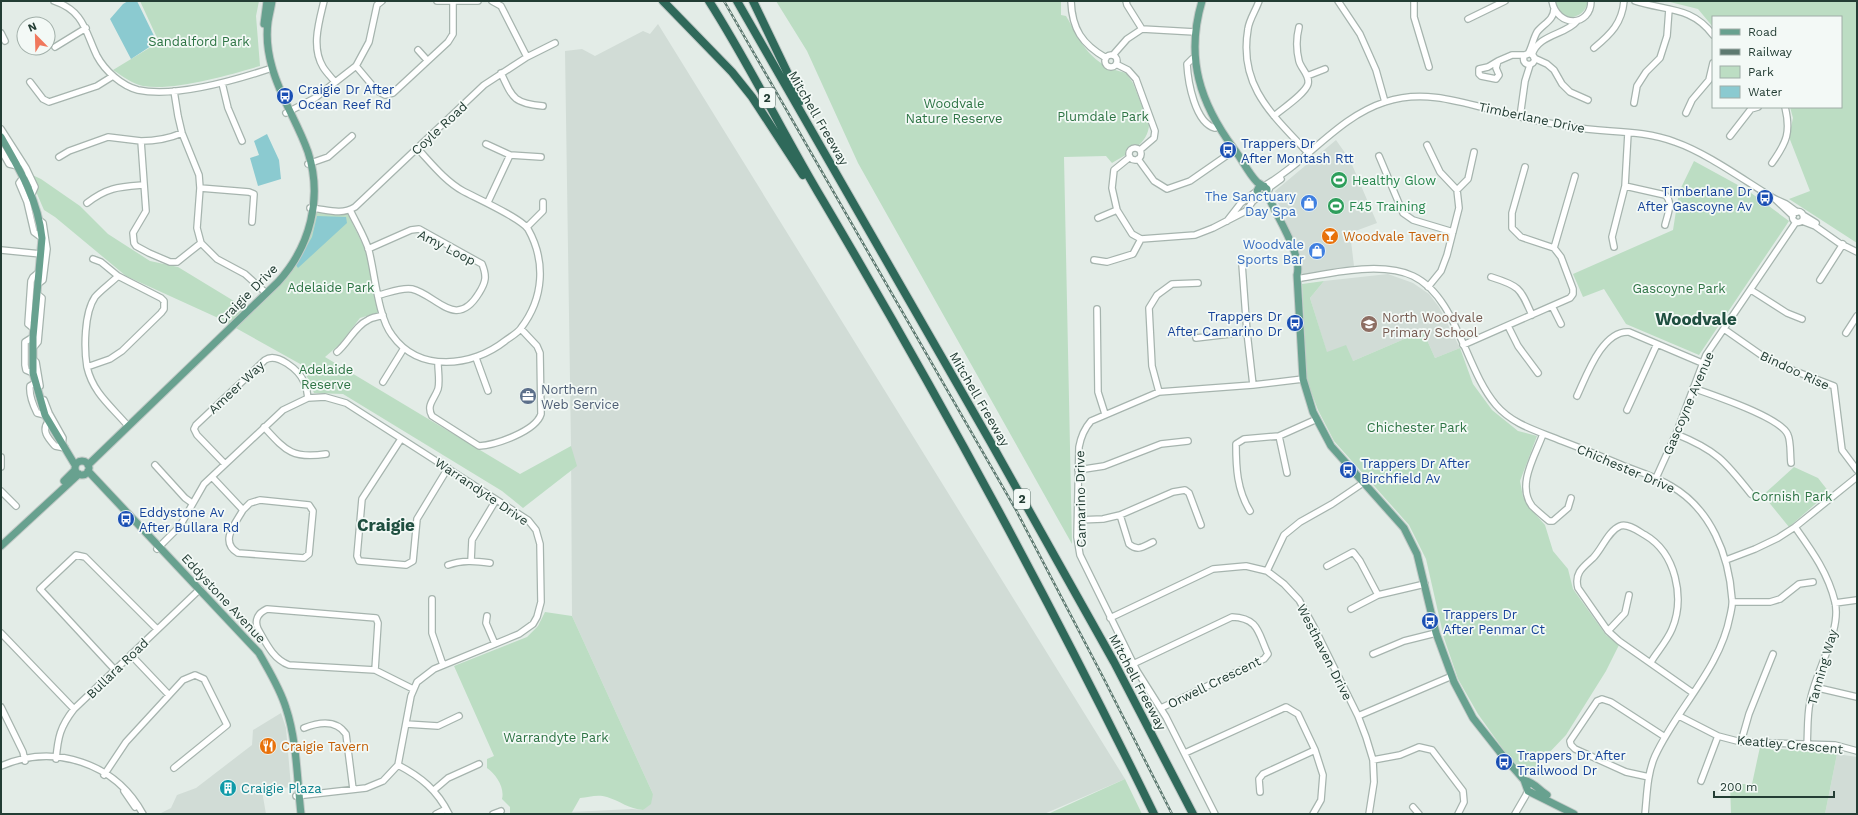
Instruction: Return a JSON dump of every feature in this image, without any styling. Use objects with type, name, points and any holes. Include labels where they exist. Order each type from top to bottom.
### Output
[{"type":"highway","points":[[663,1],[732,72],[752,97],[799,169],[821,198]]},
{"type":"highway","name":"2","points":[[709,1],[768,102],[821,198],[860,261],[968,454],[1082,669],[1154,814]]},
{"type":"highway","name":"Mitchell Freeway","points":[[737,1],[808,123],[1114,662],[1193,814]]},
{"type":"highway","points":[[753,1],[796,90],[808,123]]},
{"type":"main road","name":"Craigie Drive","points":[[1,541],[127,424],[265,292],[289,262],[302,236],[312,209],[309,163],[270,69],[264,45],[264,12],[267,1]]},
{"type":"main road","name":"Craigie Drive","points":[[270,69],[267,28],[272,1]]},
{"type":"main road","points":[[1199,2],[1194,31],[1192,59],[1195,81],[1201,102],[1215,128],[1262,191]]},
{"type":"main road","points":[[1194,31],[1196,69],[1204,100],[1224,136],[1257,182],[1291,242],[1298,271],[1297,277],[1303,379],[1317,419],[1331,446],[1404,528],[1417,554],[1436,633],[1452,676],[1473,718],[1530,788],[1574,814]]},
{"type":"main road","name":"Eddystone Avenue","points":[[2,133],[32,194],[42,238],[32,358],[35,383],[47,419],[63,447],[198,590],[248,645],[260,662],[273,686],[285,718],[301,814]]},
{"type":"main road","name":"Craigie Drive","points":[[1,546],[81,466]]},
{"type":"main road","points":[[1530,788],[1581,814]]},
{"type":"main road","name":"Eddystone Avenue","points":[[296,814],[298,796]]},
{"type":"street","points":[[54,1],[66,3],[78,17],[86,28],[97,56],[113,76],[137,89],[150,91],[174,91],[222,83],[270,69]]},
{"type":"street","points":[[324,1],[316,36],[318,52],[322,66],[335,82]]},
{"type":"street","points":[[288,112],[315,98],[356,66],[369,42],[377,6],[382,1]]},
{"type":"street","points":[[437,1],[478,1]]},
{"type":"street","points":[[492,1],[501,6],[527,57]]},
{"type":"street","points":[[1072,1],[1072,15],[1075,27],[1088,47],[1106,58]]},
{"type":"street","points":[[1126,1],[1142,29]]},
{"type":"street","points":[[1259,1],[1248,28],[1246,60],[1256,93],[1274,116],[1309,154]]},
{"type":"street","points":[[1338,1],[1360,34],[1376,70],[1385,102]]},
{"type":"street","points":[[1414,1],[1414,17],[1429,67]]},
{"type":"street","points":[[1468,19],[1504,1]]},
{"type":"street","points":[[1552,1],[1558,16],[1564,19],[1577,21]]},
{"type":"street","points":[[1529,59],[1535,48],[1544,40],[1570,27],[1587,13],[1591,1]]},
{"type":"street","points":[[1594,48],[1606,38],[1623,16],[1624,1]]},
{"type":"street","points":[[1635,1],[1692,15],[1708,28],[1712,34]]},
{"type":"street","points":[[356,66],[377,91],[385,95],[393,93],[448,42],[453,34],[453,2]]},
{"type":"street","points":[[1520,117],[1525,82],[1523,76],[1536,35],[1554,14],[1554,9]]},
{"type":"street","points":[[1634,103],[1637,86],[1646,72],[1660,58],[1667,36],[1669,9]]},
{"type":"street","points":[[1274,116],[1301,94],[1308,84],[1308,76],[1299,63],[1296,40],[1299,27]]},
{"type":"street","points":[[56,46],[86,28]]},
{"type":"street","points":[[1106,58],[1109,55],[1113,56],[1127,39],[1142,29],[1194,31]]},
{"type":"street","points":[[1,33],[5,41]]},
{"type":"street","name":"Coyle Road","points":[[350,210],[364,199],[484,85],[527,57],[555,43]]},
{"type":"street","points":[[418,50],[427,60]]},
{"type":"street","points":[[1498,61],[1510,55],[1548,65],[1554,70],[1565,88],[1574,95],[1588,100]]},
{"type":"street","points":[[1113,56],[1117,59],[1116,64]]},
{"type":"street","points":[[1106,58],[1105,62],[1107,66],[1111,67],[1116,64]]},
{"type":"street","points":[[1116,64],[1128,70],[1136,79],[1155,131],[1154,138],[1140,150]]},
{"type":"street","points":[[1686,113],[1692,100],[1709,80],[1712,67]]},
{"type":"street","points":[[1308,76],[1325,69]]},
{"type":"street","points":[[501,73],[510,92],[517,101],[528,105],[543,106]]},
{"type":"street","points":[[30,82],[43,100],[49,102],[97,86],[113,76]]},
{"type":"street","points":[[222,83],[228,108],[242,141]]},
{"type":"street","points":[[174,91],[182,133],[196,163],[200,188],[197,228],[201,243],[217,259],[245,274],[265,292]]},
{"type":"street","name":"Timberlane Drive","points":[[1262,191],[1296,165],[1354,116],[1385,102],[1412,96],[1438,97],[1573,128],[1666,138],[1691,148],[1775,199],[1786,204],[1797,218],[1841,240],[1843,244],[1857,252]]},
{"type":"street","points":[[1730,136],[1752,109],[1755,108]]},
{"type":"street","points":[[1772,163],[1784,147],[1789,124],[1785,108]]},
{"type":"street","name":"Eddystone Avenue","points":[[2,133],[26,168],[35,188],[32,194]]},
{"type":"street","points":[[60,157],[69,150],[108,138],[156,141],[168,139],[182,133]]},
{"type":"street","points":[[1614,247],[1612,237],[1625,186],[1628,133]]},
{"type":"street","points":[[309,163],[328,157],[352,136]]},
{"type":"street","points":[[141,141],[146,210],[133,233],[132,240],[136,246],[170,262],[177,262],[201,243]]},
{"type":"street","points":[[486,144],[510,155],[541,157]]},
{"type":"street","points":[[1427,145],[1440,172],[1457,190],[1459,208],[1447,255],[1441,271],[1428,287]]},
{"type":"street","points":[[312,209],[338,212],[350,210],[368,249],[383,315],[391,335],[404,348],[418,357],[438,363],[457,362],[476,358],[498,347],[521,329],[530,313],[538,293],[541,272],[538,250],[527,227],[488,202],[462,190],[447,179],[417,148]]},
{"type":"street","points":[[1140,150],[1136,148],[1131,150],[1130,157],[1114,170],[1112,188],[1117,210],[1132,234],[1141,239],[1195,235],[1246,211],[1262,191]]},
{"type":"street","name":"Eddystone Avenue","points":[[1,150],[9,164],[18,166]]},
{"type":"street","points":[[1138,159],[1141,155],[1140,150]]},
{"type":"street","points":[[1457,190],[1468,179],[1474,152]]},
{"type":"street","points":[[488,202],[510,155]]},
{"type":"street","points":[[1138,159],[1154,181],[1167,189],[1190,182],[1226,156]]},
{"type":"street","points":[[1379,156],[1403,213],[1413,220],[1453,232]]},
{"type":"street","points":[[1130,157],[1132,159],[1138,159]]},
{"type":"street","points":[[1463,345],[1570,298],[1574,291],[1561,257],[1554,248],[1521,237],[1512,228],[1512,213],[1525,167]]},
{"type":"street","points":[[24,176],[20,183],[27,202],[34,232],[42,238]]},
{"type":"street","points":[[1554,248],[1575,176]]},
{"type":"street","points":[[87,203],[100,193],[114,188],[144,185]]},
{"type":"street","points":[[1625,186],[1668,197],[1670,205],[1665,225]]},
{"type":"street","points":[[200,188],[249,192],[254,194],[252,222]]},
{"type":"street","points":[[1227,221],[1241,203],[1262,191]]},
{"type":"street","points":[[527,227],[543,211],[543,202]]},
{"type":"street","points":[[1098,218],[1117,210]]},
{"type":"street","name":"Gascoyne Avenue","points":[[1656,478],[1676,434],[1702,363],[1791,230],[1797,218]]},
{"type":"street","name":"Eddystone Avenue","points":[[39,220],[43,223],[46,250],[44,280],[39,283]]},
{"type":"street","name":"Amy Loop","points":[[368,249],[411,230],[419,229],[482,264],[486,272],[486,281],[478,294],[468,305],[459,309],[450,310],[419,292],[410,289],[379,295]]},
{"type":"street","points":[[1094,260],[1107,262],[1133,254],[1141,239]]},
{"type":"street","points":[[1820,280],[1843,244]]},
{"type":"street","points":[[1,250],[41,254]]},
{"type":"street","points":[[87,367],[110,359],[122,351],[164,309],[164,301],[160,298],[118,276],[101,262],[93,259]]},
{"type":"street","points":[[1242,264],[1253,385]]},
{"type":"street","name":"Chichester Drive","points":[[1297,277],[1366,269],[1391,268],[1414,276],[1434,292],[1449,312],[1480,383],[1497,406],[1521,426],[1656,478],[1680,492],[1702,512],[1712,527],[1726,560],[1733,602],[1727,632],[1716,658],[1680,716],[1665,737],[1654,758],[1649,777],[1645,814]]},
{"type":"street","name":"Eddystone Avenue","points":[[34,329],[28,324],[28,311],[31,281],[39,272]]},
{"type":"street","points":[[118,276],[95,298],[89,312],[85,340],[85,354],[90,378],[100,396],[127,424]]},
{"type":"street","points":[[1491,277],[1510,283],[1520,290],[1532,315]]},
{"type":"street","points":[[1159,392],[1152,366],[1149,308],[1157,294],[1172,284],[1198,283]]},
{"type":"street","points":[[1751,290],[1787,313],[1802,319]]},
{"type":"street","name":"Eddystone Avenue","points":[[33,349],[38,342],[42,298],[37,294]]},
{"type":"street","points":[[1552,306],[1561,324]]},
{"type":"street","points":[[1097,309],[1098,392],[1105,414]]},
{"type":"street","points":[[337,352],[345,345],[359,326],[367,320],[383,315]]},
{"type":"street","points":[[1846,333],[1857,316]]},
{"type":"street","points":[[1508,326],[1518,346],[1538,373]]},
{"type":"street","points":[[438,363],[438,388],[429,405],[429,410],[432,416],[479,446],[500,442],[534,426],[540,420],[540,353],[537,346],[521,329]]},
{"type":"street","name":"Bindoo Rise","points":[[1724,329],[1764,357],[1779,365],[1834,386],[1842,450],[1857,470]]},
{"type":"street","points":[[1196,338],[1247,332]]},
{"type":"street","points":[[1577,396],[1598,353],[1619,334],[1629,332],[1702,363]]},
{"type":"street","name":"Eddystone Avenue","points":[[33,337],[25,342],[24,353],[26,370],[33,373]]},
{"type":"street","points":[[1627,410],[1657,344]]},
{"type":"street","points":[[383,382],[404,348]]},
{"type":"street","name":"Ameer Way","points":[[224,464],[197,435],[194,429],[196,425],[265,360],[271,357],[277,358],[296,370],[305,382],[308,398]]},
{"type":"street","name":"Eddystone Avenue","points":[[32,358],[36,362],[45,404],[63,438],[63,447]]},
{"type":"street","points":[[476,358],[488,391]]},
{"type":"street","name":"Camarino Drive","points":[[1215,814],[1161,708],[1133,664],[1080,555],[1078,540],[1078,447],[1084,428],[1091,421],[1159,392],[1253,385],[1303,379]]},
{"type":"street","points":[[1693,388],[1734,403],[1772,420],[1781,426],[1788,435],[1790,463]]},
{"type":"street","name":"Warrandyte Drive","points":[[158,548],[180,526],[204,484],[283,410],[308,398],[325,397],[346,403],[528,520],[536,530],[540,544],[541,602],[537,617],[533,624],[519,634],[443,665],[424,676],[413,689]]},
{"type":"street","points":[[1250,511],[1242,499],[1236,470],[1236,444],[1244,439],[1279,436],[1317,419]]},
{"type":"street","points":[[264,427],[289,452],[314,455],[326,454]]},
{"type":"street","points":[[1544,434],[1526,481],[1528,496],[1532,505],[1549,521],[1553,521],[1568,508],[1571,498]]},
{"type":"street","points":[[1676,434],[1698,442],[1726,462],[1751,494]]},
{"type":"street","points":[[1279,436],[1287,473]]},
{"type":"street","points":[[401,438],[362,499],[357,556],[359,561],[406,565],[413,561],[417,519],[448,468]]},
{"type":"street","points":[[1078,470],[1104,466],[1161,444],[1188,441]]},
{"type":"street","points":[[1,457],[1,467]]},
{"type":"street","points":[[155,465],[185,498],[192,503]]},
{"type":"street","points":[[212,477],[243,510]]},
{"type":"street","points":[[1726,560],[1755,549],[1795,527],[1857,477]]},
{"type":"street","points":[[1267,571],[1284,535],[1300,522],[1332,504],[1363,483]]},
{"type":"street","points":[[1078,520],[1103,519],[1120,515],[1173,492],[1185,490],[1189,493],[1201,525]]},
{"type":"street","points":[[1,491],[16,506]]},
{"type":"street","points":[[260,500],[309,505],[313,511],[309,554],[304,558],[238,553],[228,543],[228,537],[243,510],[250,503],[260,500]]},
{"type":"street","points":[[471,561],[472,540],[496,500]]},
{"type":"street","points":[[1120,515],[1129,544],[1136,549],[1142,548],[1153,542]]},
{"type":"street","points":[[1650,662],[1672,630],[1678,610],[1678,592],[1673,571],[1664,551],[1650,538],[1627,525],[1621,526],[1613,531],[1600,551],[1578,573],[1576,580],[1578,588],[1608,631],[1650,662],[1693,693]]},
{"type":"street","name":"Tanning Way","points":[[1795,527],[1825,571],[1835,603],[1836,613],[1830,641],[1810,702],[1807,745]]},
{"type":"street","points":[[1327,566],[1353,552],[1360,561],[1378,595]]},
{"type":"street","points":[[115,670],[40,590],[76,555],[85,558],[157,629]]},
{"type":"street","points":[[448,566],[455,563],[471,561],[490,563]]},
{"type":"street","name":"Westhaven Drive","points":[[1110,618],[1213,569],[1246,566],[1267,571],[1284,584],[1299,600],[1358,716],[1373,760],[1374,782],[1369,814]]},
{"type":"street","points":[[1733,602],[1770,602],[1780,599],[1799,584],[1813,582]]},
{"type":"street","points":[[1351,609],[1378,595],[1425,584]]},
{"type":"street","name":"Bullara Road","points":[[56,758],[56,748],[59,734],[66,720],[74,709],[198,590]]},
{"type":"street","points":[[1608,631],[1625,613],[1629,595]]},
{"type":"street","points":[[432,599],[432,633],[443,665]]},
{"type":"street","points":[[1835,603],[1857,600]]},
{"type":"street","points":[[298,796],[366,788],[383,781],[398,765],[413,689],[375,670],[289,665],[284,663],[275,656],[256,626],[257,617],[267,609],[376,618],[378,623],[375,670]]},
{"type":"street","points":[[487,616],[486,623],[495,644]]},
{"type":"street","name":"Orwell Crescent","points":[[1133,664],[1232,617],[1244,618],[1253,624],[1261,635],[1268,654],[1264,659],[1161,708]]},
{"type":"street","points":[[1,633],[74,709]]},
{"type":"street","points":[[1372,654],[1404,641],[1436,633]]},
{"type":"street","points":[[1741,742],[1749,714],[1772,654]]},
{"type":"street","points":[[131,655],[169,695]]},
{"type":"street","points":[[105,774],[126,742],[183,680],[195,675],[204,679],[228,725],[174,768]]},
{"type":"street","points":[[1358,716],[1452,676]]},
{"type":"street","points":[[1814,687],[1857,697]]},
{"type":"street","points":[[1649,777],[1626,772],[1575,749],[1571,745],[1570,741],[1597,701],[1602,699],[1612,702],[1665,737]]},
{"type":"street","points":[[1,707],[25,759]]},
{"type":"street","points":[[1185,754],[1286,707],[1298,714],[1315,750],[1323,775],[1321,800],[1313,814]]},
{"type":"street","points":[[406,724],[438,726],[458,716]]},
{"type":"street","name":"Keatley Crescent","points":[[1680,716],[1718,736],[1741,742],[1835,746],[1857,751]]},
{"type":"street","points":[[304,728],[314,724],[326,723],[337,724],[342,728],[346,734],[353,789]]},
{"type":"street","points":[[1701,781],[1718,736]]},
{"type":"street","points":[[1373,760],[1400,755],[1419,747],[1432,750],[1462,791],[1464,802],[1458,814]]},
{"type":"street","points":[[1260,792],[1259,779],[1263,774],[1315,750]]},
{"type":"street","points":[[1,766],[25,759],[56,758],[80,765],[105,774],[132,796],[144,814]]},
{"type":"street","points":[[1,769],[25,759]]},
{"type":"street","points":[[434,790],[448,778],[479,764]]},
{"type":"street","points":[[398,765],[416,775],[434,790],[448,811],[436,814]]},
{"type":"street","points":[[105,774],[125,793],[140,814]]},
{"type":"street","points":[[1515,814],[1530,788]]},
{"type":"street","points":[[1413,807],[1419,814]]},
{"type":"street","points":[[493,814],[501,812]]},
{"type":"shaded area","points":[[658,24],[1125,779],[1044,814],[571,814],[571,812],[632,809],[643,810],[653,794],[572,616],[565,51],[582,49],[595,56],[643,31],[650,34]]},
{"type":"shaded area","points":[[1336,140],[1350,160],[1377,223],[1350,233],[1354,266],[1305,275],[1300,272],[1285,223],[1286,217],[1274,196],[1275,191]]},
{"type":"shaded area","name":"North Woodvale Primary School","points":[[1388,274],[1413,283],[1429,294],[1439,307],[1460,348],[1435,358],[1423,331],[1353,361],[1327,353],[1310,298],[1324,281]]},
{"type":"shaded area","name":"Craigie Plaza","points":[[281,713],[286,728],[291,787],[262,791],[266,814],[159,814],[171,808],[177,795],[196,788],[252,745],[253,730]]},
{"type":"shaded area","points":[[1837,754],[1857,757],[1857,814],[1825,814]]},
{"type":"green space","name":"Sandalford Park","points":[[140,1],[259,1],[256,16],[260,66],[202,81],[170,86],[143,86],[131,82],[113,70],[159,42]]},
{"type":"green space","name":"Woodvale Nature Reserve","points":[[776,1],[1061,1],[1061,15],[1066,16],[1077,36],[1089,52],[1104,65],[1126,73],[1133,83],[1149,124],[1148,131],[1141,143],[1136,148],[1112,163],[1106,156],[1064,157],[1072,544],[858,163],[807,51]]},
{"type":"green space","points":[[1555,1],[1588,2],[1582,13],[1569,18],[1559,12]]},
{"type":"green space","points":[[1666,1],[1857,1],[1857,243],[1789,199],[1810,191],[1789,137],[1793,118],[1790,108],[1842,108],[1842,16],[1712,16],[1712,26],[1698,9]]},
{"type":"green space","name":"Gascoyne Park","points":[[1694,161],[1747,190],[1789,221],[1699,355],[1626,324],[1604,289],[1583,297],[1573,274],[1673,230],[1679,192]]},
{"type":"green space","name":"Adelaide Reserve","points":[[28,173],[41,179],[80,206],[108,234],[150,261],[178,267],[252,312],[284,279],[301,256],[313,229],[316,213],[348,214],[367,253],[380,312],[360,318],[340,344],[325,357],[520,474],[571,446],[577,466],[523,508],[502,491],[343,394],[314,393],[302,365],[216,317],[126,276],[55,217],[44,210]]},
{"type":"green space","name":"Chichester Park","points":[[1324,281],[1310,298],[1327,352],[1346,345],[1353,361],[1423,331],[1435,358],[1460,348],[1473,384],[1492,410],[1518,431],[1537,436],[1520,481],[1523,497],[1528,506],[1545,525],[1553,551],[1568,569],[1573,589],[1606,635],[1619,645],[1606,671],[1566,735],[1527,776],[1505,752],[1478,714],[1458,679],[1444,638],[1426,559],[1409,525],[1334,441],[1318,410],[1307,381],[1302,284]]},
{"type":"green space","name":"Cornish Park","points":[[1794,467],[1818,478],[1829,492],[1789,527],[1763,495]]},
{"type":"green space","name":"Warrandyte Park","points":[[545,612],[572,616],[653,794],[651,804],[643,810],[633,808],[604,796],[597,796],[580,798],[571,814],[510,814],[510,807],[502,799],[503,795],[501,786],[494,774],[487,768],[487,759],[494,756],[454,666],[527,637],[538,626]]},
{"type":"green space","points":[[1760,747],[1837,754],[1825,814],[1731,814],[1730,784],[1752,784]]},
{"type":"green space","points":[[1125,779],[1142,814],[1048,814]]},
{"type":"water","points":[[128,1],[137,1],[157,42],[131,59],[110,19],[123,4]]},
{"type":"water","points":[[267,134],[279,160],[281,179],[258,186],[250,158],[259,155],[254,141]]},
{"type":"water","points":[[317,216],[346,217],[347,223],[298,268],[296,265],[312,237]]},
{"type":"railway","points":[[724,1],[1016,510],[1172,814]]},
{"type":"place","name":"Craigie Dr After Ocean Reef Rd","points":[[285,96]]},
{"type":"place","name":"Trappers Dr After Montash Rtt","points":[[1228,150]]},
{"type":"place","name":"Healthy Glow","points":[[1339,180]]},
{"type":"place","name":"Timberlane Dr After Gascoyne Av","points":[[1765,198]]},
{"type":"place","name":"The Sanctuary Day Spa","points":[[1309,203]]},
{"type":"place","name":"F45 Training","points":[[1336,206]]},
{"type":"place","name":"Woodvale Tavern","points":[[1330,236]]},
{"type":"place","name":"Woodvale Sports Bar","points":[[1317,251]]},
{"type":"place","name":"Trappers Dr After Camarino Dr","points":[[1295,323]]},
{"type":"place","name":"North Woodvale Primary School","points":[[1369,324]]},
{"type":"place","name":"Northern Web Service","points":[[528,396]]},
{"type":"place","name":"Trappers Dr After Birchfield Av","points":[[1348,470]]},
{"type":"place","name":"Eddystone Av After Bullara Rd","points":[[126,519]]},
{"type":"place","name":"Trappers Dr After Penmar Ct","points":[[1430,621]]},
{"type":"place","name":"Craigie Tavern","points":[[268,746]]},
{"type":"place","name":"Trappers Dr After Trailwood Dr","points":[[1504,762]]},
{"type":"place","name":"Craigie Plaza","points":[[228,788]]},
{"type":"district","name":"Woodvale","points":[[1696,319]]},
{"type":"district","name":"Craigie","points":[[386,525]]},
{"type":"park label","name":"Plumdale Park","points":[[1103,116]]},
{"type":"park label","name":"Adelaide Park","points":[[331,287]]}]
